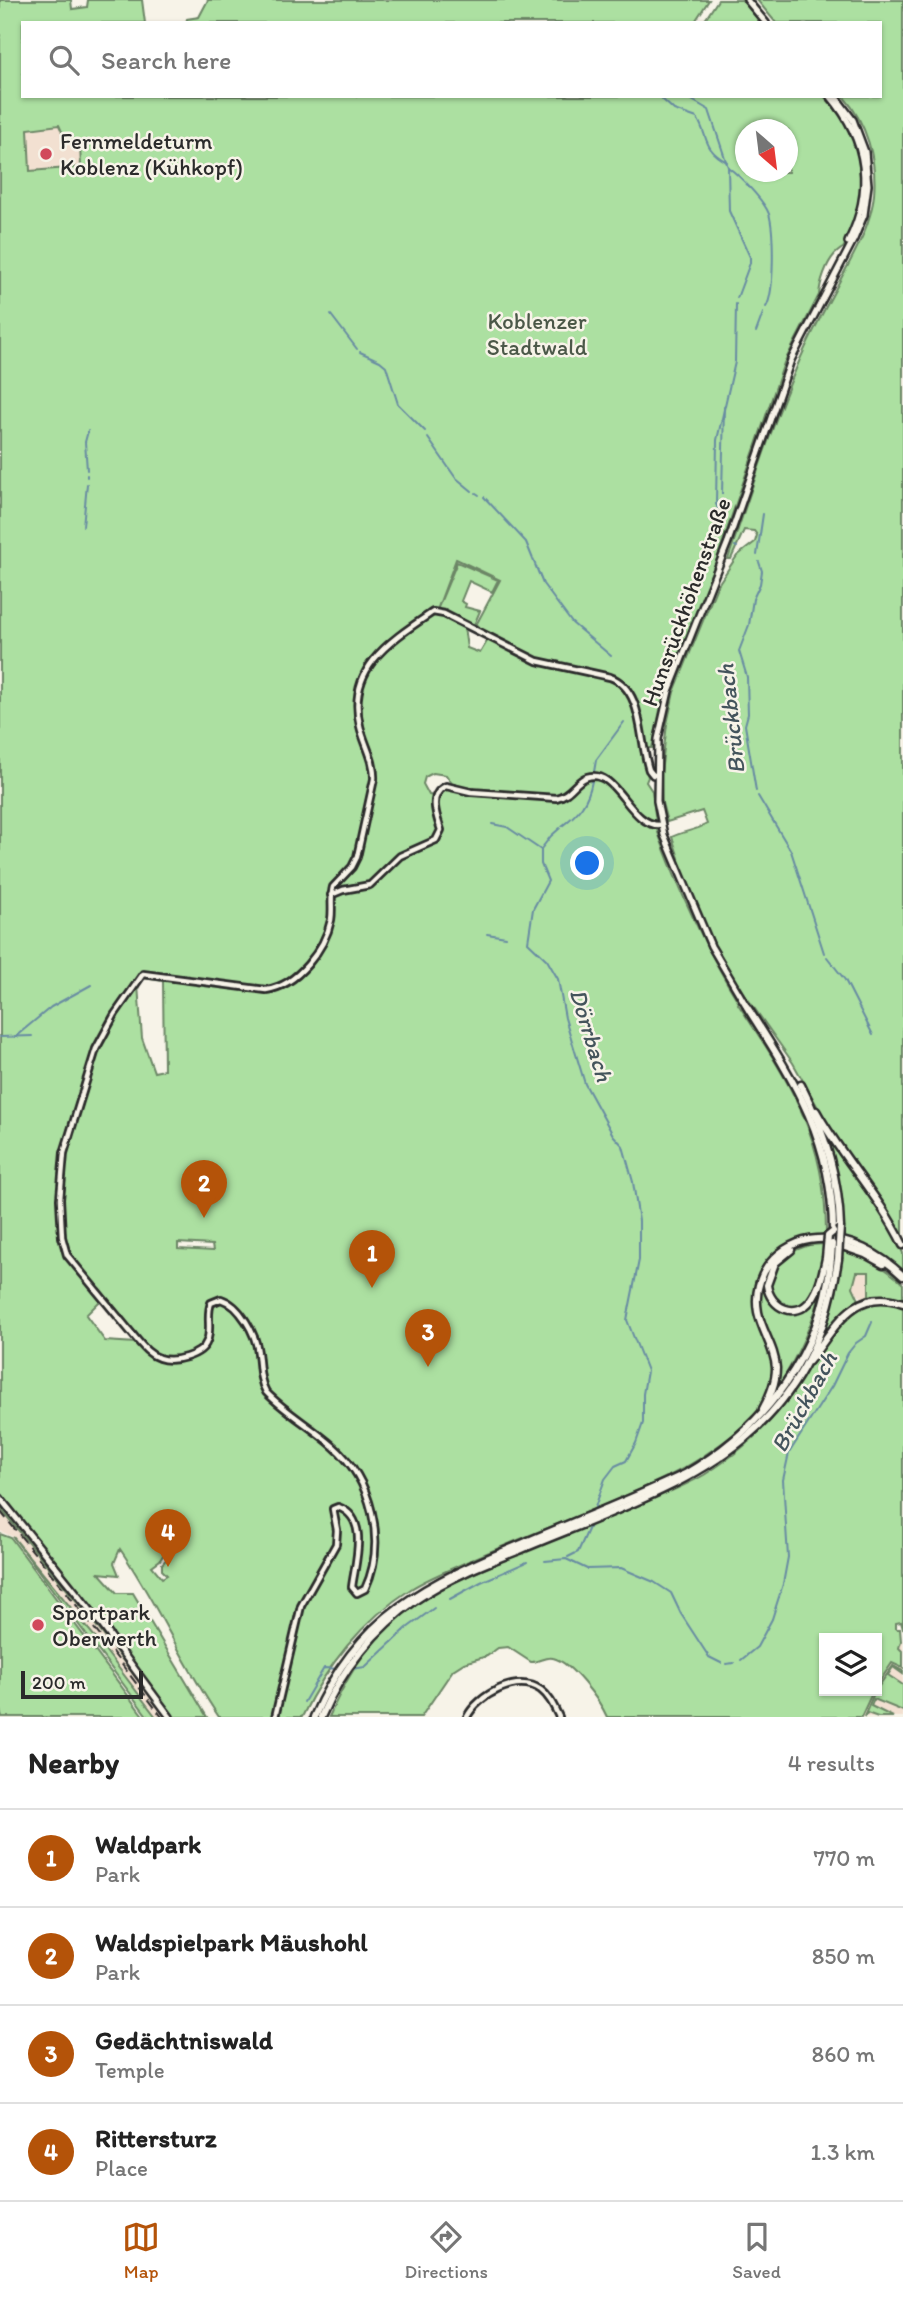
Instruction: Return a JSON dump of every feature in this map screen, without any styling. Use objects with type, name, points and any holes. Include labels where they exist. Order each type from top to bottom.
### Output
[{"type":"highway","points":[[747,1007],[781,1054],[833,1140],[874,1195],[903,1245]]},
{"type":"highway","points":[[747,1007],[797,1087],[819,1140],[828,1175],[835,1228]]},
{"type":"highway","points":[[322,1715],[340,1681],[368,1642],[417,1599],[463,1574],[626,1503],[700,1465],[752,1424],[778,1395],[809,1343],[825,1295],[835,1228],[835,1174],[807,1098]]},
{"type":"highway","points":[[752,1424],[764,1407],[775,1380],[775,1358],[757,1303],[759,1284],[771,1261],[800,1242],[834,1239],[867,1250],[903,1276]]},
{"type":"highway","points":[[831,1258],[806,1306],[790,1310],[774,1303],[767,1285],[770,1271],[781,1257],[812,1243],[834,1244],[865,1254],[889,1268],[903,1282]]},
{"type":"highway","points":[[799,1373],[815,1343],[827,1311],[831,1258]]},
{"type":"highway","points":[[314,1717],[333,1680],[363,1639],[408,1599],[456,1572],[689,1478],[732,1450],[769,1416],[833,1328],[850,1310],[868,1301],[880,1299],[903,1303]]},
{"type":"main road","points":[[747,0],[764,21]]},
{"type":"main road","name":"Hunsrückhöhenstraße","points":[[747,1007],[702,927],[661,825],[656,775],[659,730],[669,691],[728,542],[791,360],[827,290],[862,205],[863,160],[856,135],[833,98]]},
{"type":"main road","points":[[0,1499],[99,1621],[170,1717]]},
{"type":"street","points":[[275,1717],[301,1606],[336,1544],[337,1530],[332,1511],[336,1507],[344,1509],[351,1518],[358,1538],[352,1588],[360,1593],[367,1586],[375,1530],[368,1498],[339,1451],[266,1392],[261,1380],[256,1344],[240,1313],[229,1302],[218,1299],[210,1304],[208,1339],[198,1352],[168,1359],[154,1355],[145,1348],[66,1253],[62,1237],[61,1169],[97,1047],[142,974],[259,990],[278,988],[303,968],[327,935],[332,915],[331,895],[334,884],[356,861],[374,779],[373,762],[357,712],[362,679],[382,649],[434,611],[535,660],[610,677],[621,682],[627,688],[635,707],[649,770],[656,775]]},
{"type":"street","points":[[331,895],[370,885],[400,856],[436,840],[441,830],[435,807],[436,795],[446,786],[471,792],[556,798],[566,795],[585,778],[595,777],[611,784],[646,822],[661,825]]},
{"type":"street","points":[[467,1717],[474,1705],[485,1696],[502,1688],[521,1684],[541,1690],[550,1699],[559,1717]]},
{"type":"shaded area","points":[[59,125],[80,146],[81,167],[30,172],[28,129]]},
{"type":"shaded area","points":[[857,1272],[869,1272],[869,1296],[864,1298],[858,1295],[853,1287]]},
{"type":"shaded area","points":[[0,1508],[88,1615],[164,1717],[156,1717],[13,1537],[0,1531]]},
{"type":"shaded area","points":[[900,1641],[903,1641],[903,1717],[861,1717],[870,1696],[882,1696],[882,1675]]},
{"type":"green space","name":"Koblenzer Stadtwald","points":[[0,0],[71,0],[72,9],[87,7],[88,0],[142,0],[145,21],[21,21],[21,98],[826,98],[845,122],[855,144],[860,190],[855,222],[843,248],[835,254],[826,268],[819,295],[784,363],[719,553],[663,696],[652,748],[640,748],[648,777],[646,782],[652,791],[656,822],[646,818],[643,822],[650,828],[656,827],[673,873],[704,939],[738,1004],[789,1086],[802,1113],[820,1169],[825,1201],[826,1236],[803,1238],[777,1252],[765,1269],[756,1295],[755,1303],[773,1365],[768,1394],[755,1415],[736,1433],[678,1471],[473,1559],[411,1589],[377,1615],[334,1662],[302,1717],[219,1717],[120,1549],[114,1563],[119,1575],[99,1573],[117,1593],[133,1593],[207,1717],[174,1717],[118,1642],[0,1496]],"holes":[[[59,125],[66,141],[80,146],[81,167],[30,171],[28,129]],[[456,559],[500,580],[475,627],[447,613],[474,625],[480,611],[465,607],[466,604],[461,601],[469,581],[492,592],[498,580],[457,562],[437,610]],[[464,627],[489,638],[480,653],[467,648]],[[433,773],[446,775],[453,785],[441,787],[434,796],[429,795],[423,784],[425,777]],[[143,978],[163,981],[164,1070],[154,1072],[142,1038],[138,985]],[[178,1243],[212,1245],[213,1251],[178,1249]],[[102,1299],[137,1343],[105,1341],[86,1315]],[[166,1535],[182,1538],[182,1542],[162,1564],[162,1570],[167,1575],[162,1578],[152,1566],[167,1549],[164,1538]]]},
{"type":"green space","points":[[208,0],[709,0],[695,21],[186,21],[199,17]]},
{"type":"green space","points":[[718,0],[742,0],[759,21],[704,21]]},
{"type":"green space","points":[[757,0],[903,0],[903,1242],[853,1160],[834,1136],[793,1063],[733,978],[715,947],[676,859],[679,858],[672,837],[707,824],[702,811],[667,822],[662,803],[661,773],[674,692],[717,586],[737,556],[755,542],[757,535],[754,531],[744,530],[731,559],[728,559],[788,388],[811,335],[860,243],[874,195],[874,169],[869,143],[858,118],[844,98],[882,98],[882,21],[774,21]]},
{"type":"green space","points":[[824,1131],[877,1204],[903,1253],[903,1272],[876,1252],[844,1240],[840,1187]]},
{"type":"green space","points":[[825,1244],[818,1282],[808,1302],[794,1309],[778,1305],[769,1287],[777,1263],[793,1251],[809,1245]]},
{"type":"green space","points":[[843,1248],[875,1263],[903,1284],[903,1302],[864,1298],[869,1295],[869,1272],[857,1272],[853,1287],[860,1302],[818,1347],[836,1294]]},
{"type":"green space","points":[[769,1271],[767,1290],[776,1307],[797,1312],[822,1288],[804,1340],[777,1389],[774,1387],[776,1379],[762,1323],[761,1294]]},
{"type":"green space","points":[[878,1302],[903,1306],[903,1629],[901,1622],[896,1623],[896,1629],[900,1629],[899,1648],[903,1652],[903,1668],[892,1663],[882,1678],[882,1633],[819,1633],[819,1696],[871,1696],[861,1717],[607,1717],[584,1683],[560,1661],[550,1658],[531,1662],[508,1647],[498,1648],[487,1656],[464,1663],[453,1670],[421,1717],[329,1717],[345,1683],[366,1651],[396,1620],[425,1599],[472,1574],[663,1495],[696,1479],[743,1447],[786,1401],[839,1325],[862,1306]]},
{"type":"green space","points":[[0,1503],[98,1624],[166,1717],[88,1615],[0,1508]]},
{"type":"green space","name":"Sportpark Oberwerth","points":[[0,1534],[11,1538],[144,1717],[2,1717]]},
{"type":"green space","points":[[13,1537],[95,1637],[156,1717],[148,1717]]},
{"type":"green space","points":[[893,1666],[903,1671],[903,1674],[893,1667],[888,1675],[903,1685],[903,1711],[874,1699],[871,1706],[893,1717],[878,1717],[867,1713],[864,1717],[873,1696],[882,1696],[882,1682]]},
{"type":"waterway","points":[[688,98],[709,110],[728,167],[729,211],[750,257],[737,298]]},
{"type":"waterway","points":[[662,99],[674,110],[697,118],[713,152],[727,162]]},
{"type":"waterway","points":[[729,168],[751,189],[769,214],[773,261],[771,289],[766,307]]},
{"type":"waterway","points":[[723,521],[716,504],[717,440],[735,362],[736,304]]},
{"type":"waterway","points":[[756,332],[763,313]]},
{"type":"waterway","points":[[331,315],[357,349]]},
{"type":"waterway","points":[[360,352],[386,366],[398,404],[425,431]]},
{"type":"waterway","points":[[722,494],[724,407]]},
{"type":"waterway","points":[[87,470],[85,442],[88,431]]},
{"type":"waterway","points":[[428,438],[455,477],[472,491]]},
{"type":"waterway","points":[[83,526],[87,484]]},
{"type":"waterway","points":[[484,497],[526,542],[543,584],[572,623],[611,656]]},
{"type":"waterway","name":"Brückbach","points":[[757,555],[763,514]]},
{"type":"waterway","name":"Brückbach","points":[[756,791],[745,725],[748,714],[747,677],[739,651],[749,625],[753,599],[760,584],[762,571],[759,562]]},
{"type":"waterway","points":[[594,772],[596,760],[624,722]]},
{"type":"waterway","points":[[562,826],[582,806],[592,781]]},
{"type":"waterway","name":"Brückbach","points":[[758,796],[791,851],[824,953]]},
{"type":"waterway","name":"Dörrbach","points":[[492,824],[507,827],[541,850],[541,864],[548,881],[533,909],[528,942],[547,960],[558,979],[565,1018],[585,1084],[613,1135],[623,1146],[633,1182],[639,1221],[639,1260],[627,1320],[647,1371],[643,1394],[643,1423],[626,1461],[615,1466],[605,1479],[594,1510]]},
{"type":"waterway","points":[[541,849],[560,828]]},
{"type":"waterway","points":[[487,934],[506,937]]},
{"type":"waterway","name":"Brückbach","points":[[827,957],[845,980],[873,1035]]},
{"type":"waterway","points":[[15,1037],[51,1007],[91,985]]},
{"type":"waterway","points":[[0,1037],[32,1036]]},
{"type":"waterway","name":"Brückbach","points":[[741,1660],[757,1647],[772,1619],[783,1584],[788,1557],[783,1480],[789,1453],[832,1386],[848,1353],[866,1336],[872,1322]]},
{"type":"waterway","name":"Dörrbach","points":[[568,1557],[578,1552],[591,1523]]},
{"type":"waterway","points":[[545,1561],[566,1559],[587,1569],[621,1568],[654,1582],[671,1593],[681,1614],[709,1657],[721,1663]]},
{"type":"waterway","points":[[450,1599],[527,1562]]},
{"type":"waterway","points":[[352,1669],[365,1667],[407,1628],[434,1608]]},
{"type":"waterway","points":[[726,1664],[734,1663]]},
{"type":"waterway","points":[[304,1702],[324,1668],[339,1669]]},
{"type":"railway","points":[[0,1511],[162,1717]]},
{"type":"place","name":"Fernmeldeturm Koblenz (Kühkopf)","points":[[46,154]]},
{"type":"place","name":"Waldspielpark Mäushohl","points":[[204,1218]]},
{"type":"place","name":"Waldpark","points":[[372,1288]]},
{"type":"place","name":"Gedächtniswald","points":[[428,1367]]},
{"type":"place","name":"Rittersturz","points":[[168,1567]]},
{"type":"place","name":"Sportpark Oberwerth","points":[[38,1625]]}]
